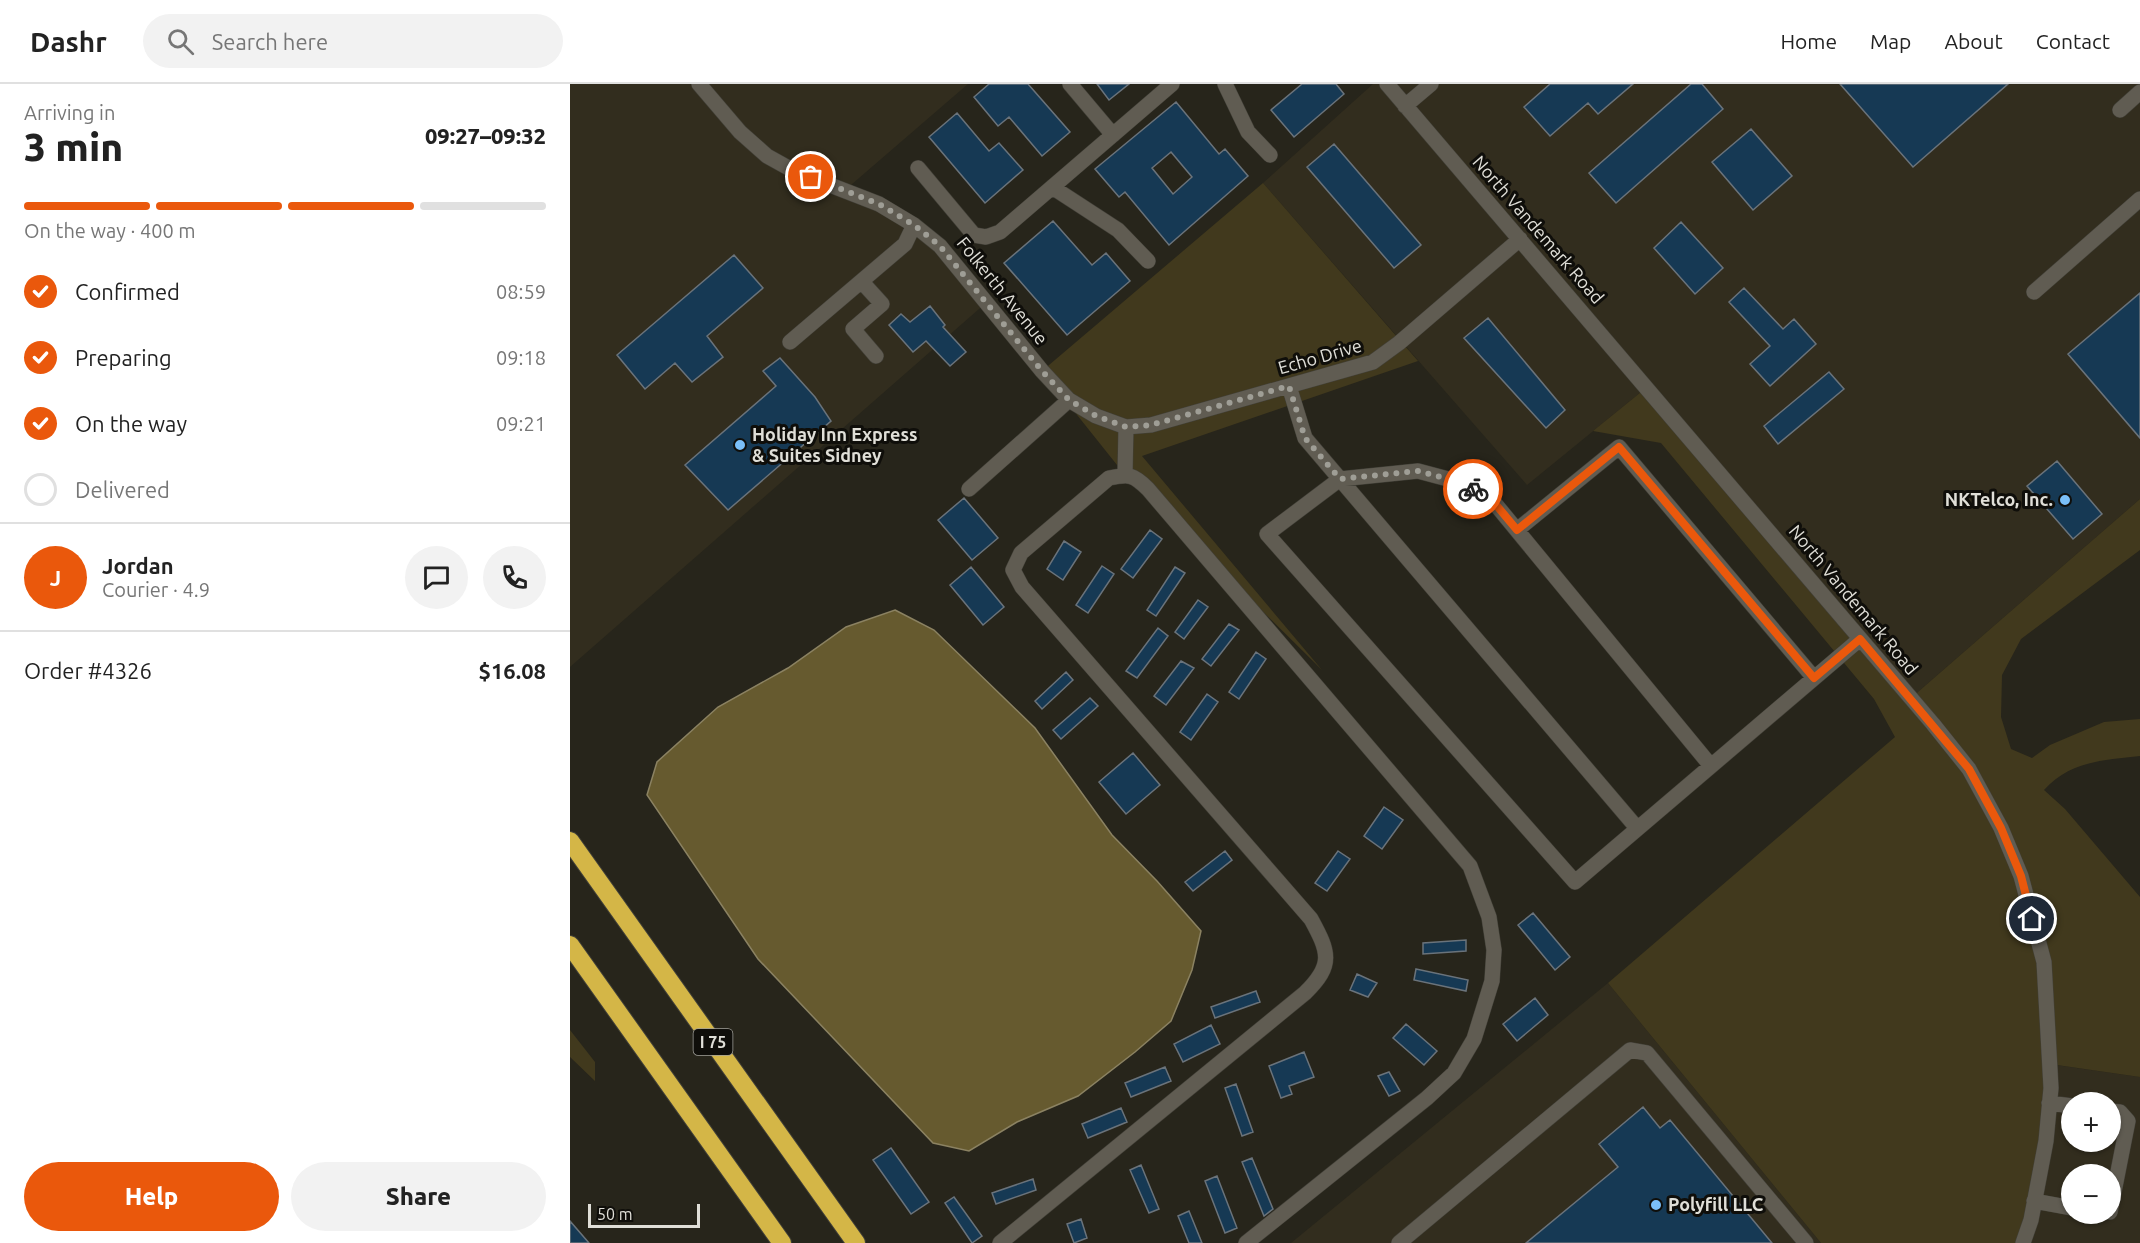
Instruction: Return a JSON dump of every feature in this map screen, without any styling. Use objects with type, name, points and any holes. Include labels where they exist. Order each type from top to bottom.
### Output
[{"type":"highway","name":"I 75","points":[[570,841],[856,1243]]},
{"type":"highway","points":[[570,945],[782,1243]]},
{"type":"street","name":"Folkerth Avenue","points":[[699,84],[740,132],[767,156],[794,171],[879,204],[914,225],[940,246],[1042,371],[1069,400],[1096,416],[1126,427]]},
{"type":"street","points":[[1070,84],[1113,135]]},
{"type":"street","points":[[918,168],[974,235],[986,237],[1000,232],[1172,84]]},
{"type":"street","points":[[1225,84],[1248,132],[1269,155]]},
{"type":"street","name":"North Vandemark Road","points":[[1387,84],[1969,769],[2001,828],[2021,876],[2044,962],[2051,1088],[2046,1141],[2031,1220],[2023,1243]]},
{"type":"street","points":[[1405,106],[1431,84]]},
{"type":"street","points":[[2120,110],[2140,92]]},
{"type":"street","points":[[1052,187],[1118,230],[1148,261]]},
{"type":"street","points":[[2034,292],[2140,199]]},
{"type":"street","points":[[790,342],[905,244],[914,225]]},
{"type":"street","name":"Echo Drive","points":[[1126,427],[1151,425],[1373,362],[1399,343],[1520,239]]},
{"type":"street","points":[[862,282],[882,304],[854,329],[876,356]]},
{"type":"street","points":[[1289,386],[1305,438],[1637,828]]},
{"type":"street","points":[[969,489],[1069,400]]},
{"type":"street","points":[[1125,475],[1126,427]]},
{"type":"street","points":[[1517,530],[1619,447],[1814,678]]},
{"type":"street","points":[[1711,766],[1492,500],[1463,483],[1418,471],[1340,479],[1267,534],[1575,882],[1860,639]]},
{"type":"street","points":[[1000,1243],[1305,993],[1319,980],[1327,961],[1324,942],[1311,919],[1022,587],[1013,570],[1021,553],[1109,478],[1125,475],[1137,477],[1148,489],[1470,866],[1489,917],[1494,950],[1492,981],[1474,1039],[1454,1073],[1427,1098],[1246,1243]]},
{"type":"street","points":[[1399,1243],[1630,1050],[1647,1053],[1806,1243]]},
{"type":"street","points":[[2049,1103],[2061,1105]]},
{"type":"street","points":[[2119,1164],[2128,1121],[2121,1113]]},
{"type":"street","points":[[2034,1201],[2061,1206]]},
{"type":"shaded area","points":[[570,84],[968,84],[844,191],[898,214],[987,302],[570,667]]},
{"type":"shaded area","points":[[1373,84],[2140,84],[2140,499],[1911,698],[1646,388],[1527,485],[1263,183]]},
{"type":"shaded area","points":[[1263,183],[1418,361],[1142,456],[1322,670],[1125,475],[1042,371]]},
{"type":"shaded area","points":[[1646,388],[1911,698],[2140,499],[2140,550],[2021,639],[2002,675],[2001,717],[2011,749],[2032,758],[2050,745],[2104,722],[2140,719],[2140,756],[2101,761],[2076,768],[2054,780],[2044,790],[2065,809],[2140,897],[2140,1077],[2050,1064],[2051,1088],[2023,1243],[1821,1243],[1608,983],[1895,737],[1874,699],[1661,443],[1593,431]]},
{"type":"shaded area","points":[[895,610],[934,630],[1035,728],[1112,835],[1201,931],[1192,970],[1171,1021],[1078,1096],[1017,1122],[969,1151],[933,1143],[758,959],[647,795],[657,762],[718,707],[788,668],[846,627]]},
{"type":"shaded area","points":[[1608,983],[1821,1243],[1291,1243]]},
{"type":"shaded area","points":[[570,1030],[595,1062],[595,1081],[570,1057]]},
{"type":"shaded area","points":[[2049,1064],[2140,1077],[2140,1243],[2023,1243]]},
{"type":"building","points":[[989,84],[1028,84],[1070,132],[1042,156],[1009,117],[998,126],[974,97]]},
{"type":"building","points":[[1097,84],[1129,84],[1109,100]]},
{"type":"building","points":[[1302,84],[1336,84],[1344,94],[1294,137],[1271,110]]},
{"type":"building","points":[[1550,84],[1633,84],[1598,114],[1588,103],[1550,136],[1524,107]]},
{"type":"building","points":[[1691,84],[1702,84],[1723,109],[1616,203],[1589,173]]},
{"type":"building","points":[[1840,84],[2008,84],[1913,167]]},
{"type":"building","points":[[1176,102],[1219,154],[1225,149],[1248,176],[1169,245],[1125,192],[1119,197],[1095,169]],"holes":[[[1171,152],[1192,177],[1173,194],[1152,168]]]},
{"type":"building","points":[[957,113],[989,151],[999,143],[1023,170],[985,203],[929,137]]},
{"type":"building","points":[[1751,129],[1792,176],[1753,210],[1712,162]]},
{"type":"building","points":[[1334,144],[1421,245],[1394,268],[1307,167]]},
{"type":"building","points":[[1053,221],[1092,265],[1106,253],[1130,281],[1067,335],[1004,263]]},
{"type":"building","points":[[1681,222],[1723,268],[1695,294],[1654,248]]},
{"type":"building","points":[[734,255],[763,288],[707,336],[723,357],[692,382],[675,363],[645,389],[617,355]]},
{"type":"building","points":[[1744,288],[1783,329],[1794,319],[1816,344],[1770,386],[1750,364],[1770,346],[1729,302]]},
{"type":"building","points":[[2140,293],[2140,438],[2068,354]]},
{"type":"building","points":[[930,306],[945,325],[943,327],[966,352],[950,366],[926,341],[913,352],[889,325],[901,314],[910,322]]},
{"type":"building","points":[[1488,318],[1565,410],[1546,428],[1464,338]]},
{"type":"building","points":[[780,358],[815,397],[831,421],[728,510],[685,465],[776,386],[763,371]]},
{"type":"building","points":[[1829,372],[1844,389],[1778,444],[1764,426]]},
{"type":"building","name":"NKTelco, Inc.","points":[[2057,461],[2102,514],[2073,539],[2027,486]]},
{"type":"building","points":[[964,498],[998,538],[972,560],[938,520]]},
{"type":"building","points":[[1150,530],[1162,539],[1133,578],[1121,569]]},
{"type":"building","points":[[1064,541],[1081,552],[1063,580],[1047,569]]},
{"type":"building","points":[[1102,566],[1114,574],[1088,613],[1076,605]]},
{"type":"building","points":[[971,567],[1004,607],[983,625],[950,585]]},
{"type":"building","points":[[1175,567],[1185,573],[1156,616],[1147,610]]},
{"type":"building","points":[[1198,600],[1208,607],[1184,639],[1175,632]]},
{"type":"building","points":[[1229,624],[1239,630],[1211,666],[1202,659]]},
{"type":"building","points":[[1158,628],[1168,636],[1137,678],[1126,671]]},
{"type":"building","points":[[1256,652],[1266,659],[1239,699],[1229,692]]},
{"type":"building","points":[[1181,661],[1194,668],[1166,705],[1154,696]]},
{"type":"building","points":[[1066,672],[1073,680],[1042,709],[1035,701]]},
{"type":"building","points":[[1207,694],[1218,702],[1191,740],[1180,732]]},
{"type":"building","points":[[1090,698],[1098,706],[1061,739],[1053,730]]},
{"type":"building","points":[[1133,753],[1160,785],[1126,814],[1099,782]]},
{"type":"building","points":[[1384,807],[1403,820],[1382,849],[1364,836]]},
{"type":"building","points":[[1225,851],[1232,860],[1193,891],[1185,882]]},
{"type":"building","points":[[1338,851],[1350,859],[1327,891],[1315,883]]},
{"type":"building","points":[[1533,913],[1570,957],[1555,970],[1518,925]]},
{"type":"building","points":[[1466,940],[1466,951],[1423,954],[1423,943]]},
{"type":"building","points":[[1416,969],[1468,980],[1466,991],[1414,980]]},
{"type":"building","points":[[1357,974],[1377,983],[1368,997],[1350,990]]},
{"type":"building","points":[[1256,991],[1260,1002],[1215,1018],[1211,1007]]},
{"type":"building","points":[[1535,998],[1548,1015],[1517,1041],[1503,1024]]},
{"type":"building","points":[[1406,1024],[1437,1051],[1424,1065],[1393,1038]]},
{"type":"building","points":[[1211,1025],[1220,1044],[1183,1062],[1174,1044]]},
{"type":"building","points":[[1304,1052],[1314,1077],[1289,1086],[1292,1094],[1281,1098],[1269,1066]]},
{"type":"building","points":[[1165,1067],[1171,1081],[1131,1097],[1125,1083]]},
{"type":"building","points":[[1389,1072],[1400,1091],[1389,1096],[1378,1076]]},
{"type":"building","points":[[1236,1084],[1253,1132],[1242,1136],[1225,1088]]},
{"type":"building","name":"Polyfill LLC","points":[[1643,1107],[1660,1128],[1670,1120],[1772,1243],[1526,1243],[1618,1167],[1599,1144]]},
{"type":"building","points":[[1121,1108],[1127,1122],[1088,1138],[1082,1124]]},
{"type":"building","points":[[891,1148],[929,1202],[911,1214],[873,1160]]},
{"type":"building","points":[[1252,1158],[1273,1209],[1264,1216],[1242,1162]]},
{"type":"building","points":[[1141,1165],[1159,1209],[1149,1213],[1130,1170]]},
{"type":"building","points":[[1217,1176],[1237,1228],[1225,1233],[1205,1181]]},
{"type":"building","points":[[1033,1179],[1036,1190],[996,1204],[992,1193]]},
{"type":"building","points":[[954,1197],[982,1236],[972,1243],[945,1203]]},
{"type":"building","points":[[1189,1211],[1202,1243],[1189,1243],[1178,1216]]},
{"type":"building","points":[[1081,1219],[1087,1238],[1074,1243],[1067,1224]]},
{"type":"building","points":[[570,1221],[589,1243],[570,1243]]},
{"type":"way so far","points":[[811,177],[898,214],[940,246],[1042,371],[1069,400],[1096,416],[1126,427],[1151,425],[1289,386],[1305,438],[1340,479],[1418,471],[1463,483],[1473,489]]},
{"type":"place","name":"Holiday Inn Express & Suites Sidney","points":[[740,445]]},
{"type":"place","name":"NKTelco, Inc.","points":[[2065,500]]},
{"type":"place","name":"Polyfill LLC","points":[[1656,1205]]},
{"type":"route","points":[[1473,489],[1492,500],[1517,530],[1619,447],[1814,678],[1860,639],[1969,769],[2001,828],[2021,876],[2032,919]]}]
